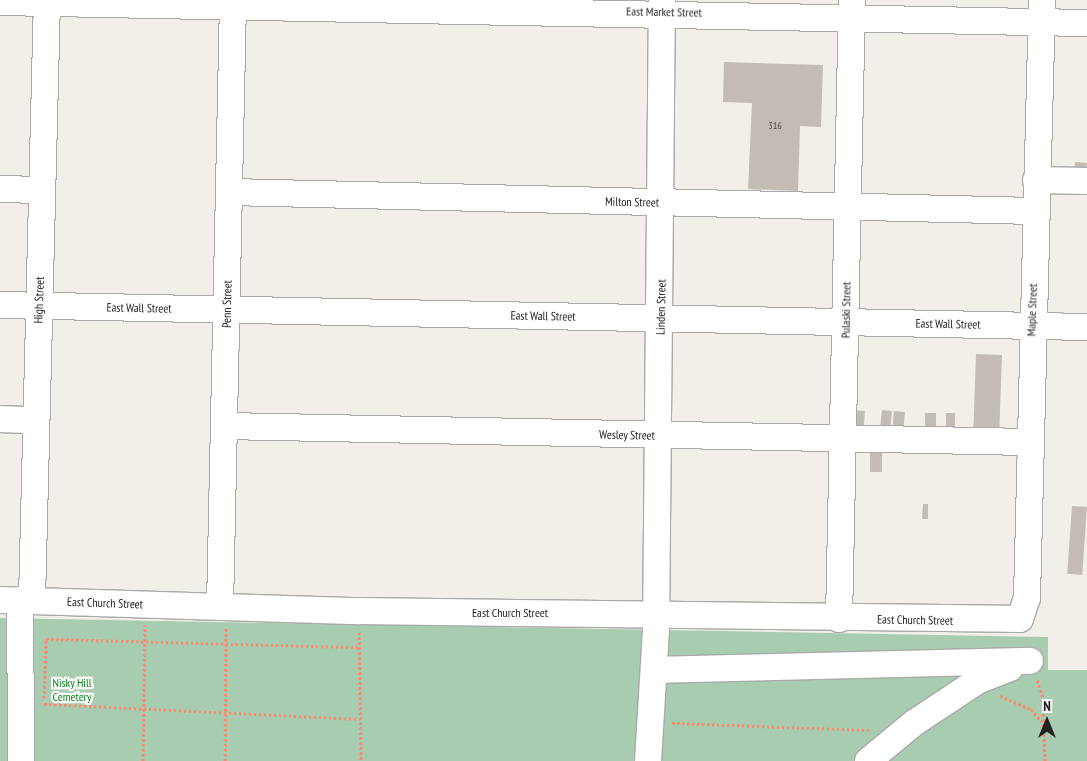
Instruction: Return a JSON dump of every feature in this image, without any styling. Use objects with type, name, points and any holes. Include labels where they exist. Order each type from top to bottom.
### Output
[{"type":"street","name":"High Street","points":[[21,761],[18,600],[34,420],[47,1]]},
{"type":"street","name":"East Market Street","points":[[0,2],[233,2],[1041,10],[1087,23]]},
{"type":"street","name":"Penn Street","points":[[220,607],[233,2]]},
{"type":"street","name":"Linden Street","points":[[648,761],[654,670],[662,203],[662,6]]},
{"type":"street","name":"Pulaski Street","points":[[839,619],[852,9]]},
{"type":"street","name":"Maple Street","points":[[1020,619],[1027,598],[1031,326],[1041,10]]},
{"type":"street","points":[[1036,180],[1087,181]]},
{"type":"street","points":[[0,189],[42,190]]},
{"type":"street","name":"Milton Street","points":[[229,192],[1035,211]]},
{"type":"street","name":"East Wall Street","points":[[0,305],[1087,327]]},
{"type":"street","points":[[0,419],[34,420]]},
{"type":"street","name":"Wesley Street","points":[[224,426],[1029,442]]},
{"type":"street","name":"East Church Street","points":[[18,600],[359,611],[654,614],[839,619],[1020,619]]},
{"type":"street","points":[[654,670],[1030,661]]},
{"type":"street","points":[[868,761],[904,731],[965,689],[1030,661]]},
{"type":"path","points":[[143,761],[145,604]]},
{"type":"path","points":[[220,607],[226,643],[225,761]]},
{"type":"path","points":[[359,611],[361,761]]},
{"type":"path","points":[[44,713],[46,639],[360,647]]},
{"type":"path","points":[[1030,661],[1042,694],[1044,761]]},
{"type":"path","points":[[965,689],[1014,700],[1042,721]]},
{"type":"path","points":[[44,704],[360,719]]},
{"type":"path","points":[[651,723],[904,731]]},
{"type":"green space","name":"Nisky Hill Cemetery","points":[[0,618],[1048,637],[1048,670],[1087,670],[1087,761],[0,761]]},
{"type":"building","points":[[724,62],[823,65],[821,127],[800,126],[798,191],[748,189],[752,103],[723,102]]},
{"type":"building","points":[[1075,162],[1087,163],[1086,172],[1074,171]]},
{"type":"building","points":[[976,354],[1002,355],[999,434],[973,433]]},
{"type":"building","points":[[852,410],[865,411],[864,432],[851,431]]},
{"type":"building","points":[[882,410],[892,411],[890,430],[880,429]]},
{"type":"building","points":[[894,411],[905,412],[903,432],[892,431]]},
{"type":"building","points":[[925,413],[936,413],[936,432],[925,432]]},
{"type":"building","points":[[946,413],[955,413],[955,433],[946,433]]},
{"type":"building","points":[[870,451],[882,451],[882,472],[870,472]]},
{"type":"building","points":[[923,504],[928,504],[928,519],[922,519]]},
{"type":"building","points":[[1072,506],[1087,507],[1082,575],[1067,574]]}]
